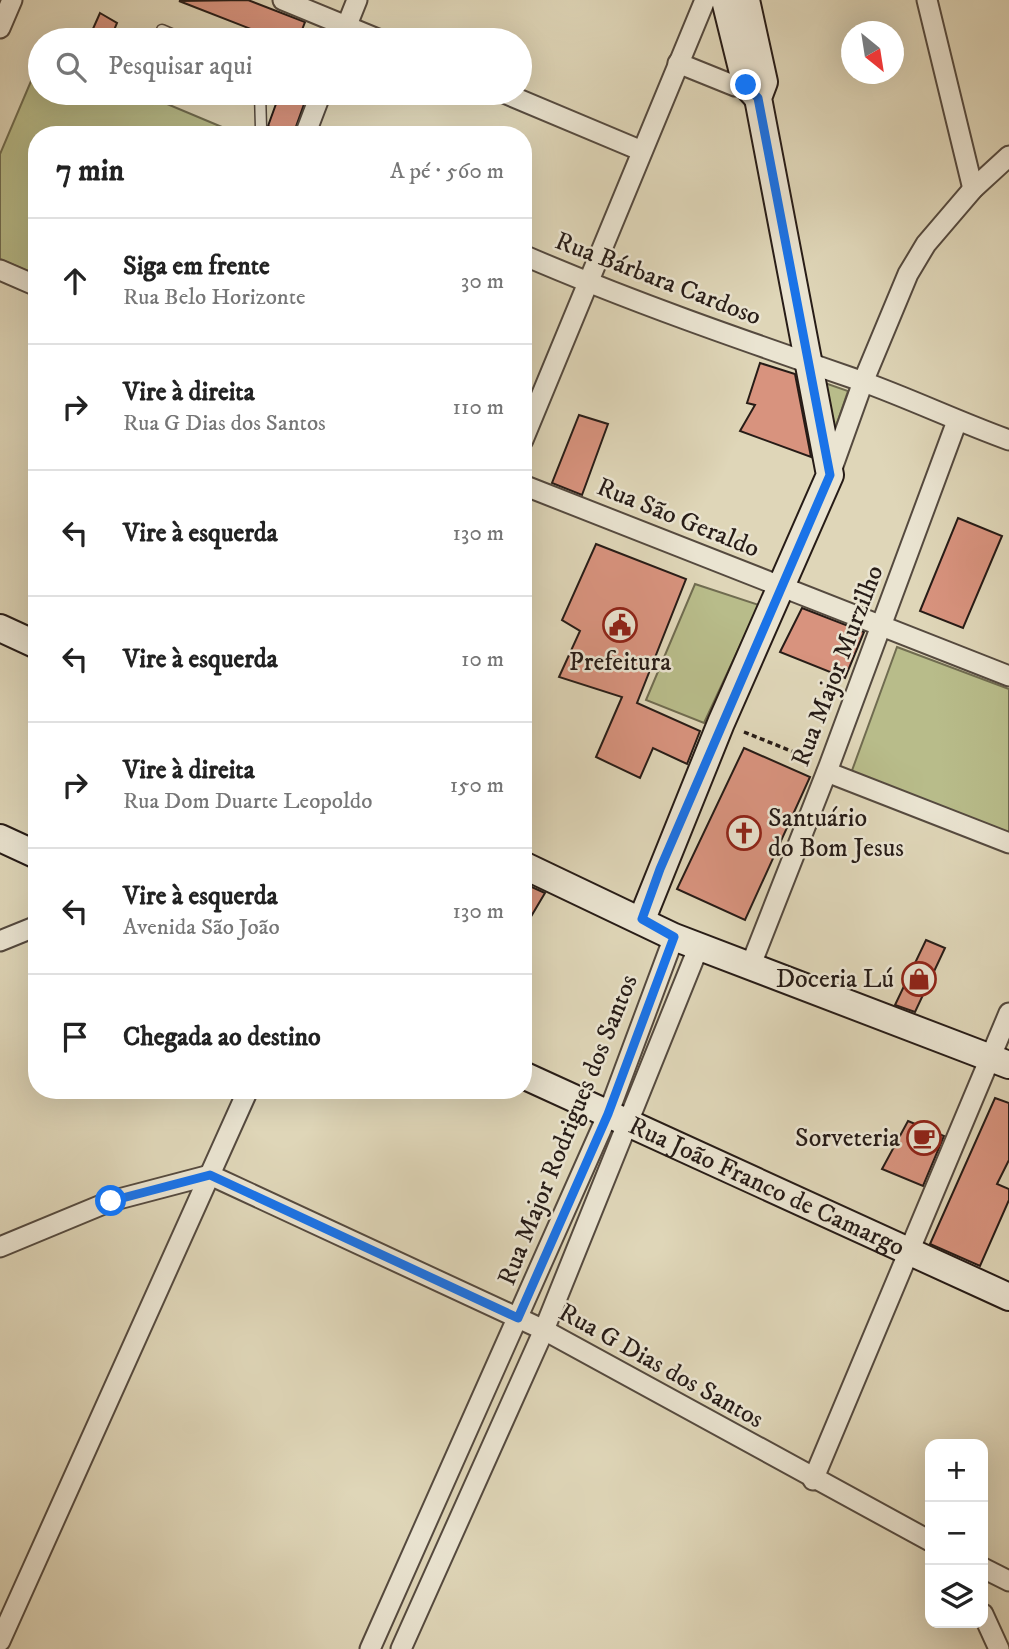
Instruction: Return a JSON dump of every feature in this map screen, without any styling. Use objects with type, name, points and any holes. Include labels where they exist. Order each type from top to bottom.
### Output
[{"type":"street","points":[[0,28],[12,0]]},
{"type":"street","points":[[283,0],[334,28]]},
{"type":"street","points":[[345,28],[357,0]]},
{"type":"street","points":[[532,419],[705,0]]},
{"type":"street","points":[[725,0],[756,88]]},
{"type":"street","points":[[746,0],[756,88],[830,475]]},
{"type":"street","points":[[927,0],[973,189]]},
{"type":"street","points":[[678,63],[735,86],[756,88]]},
{"type":"street","points":[[308,126],[316,105]]},
{"type":"street","points":[[532,105],[642,152]]},
{"type":"street","points":[[642,919],[721,723],[830,475],[863,382],[908,274],[926,244],[973,189],[1009,156]]},
{"type":"street","name":"Rua Bárbara Cardoso","points":[[532,259],[589,283],[808,365],[863,382],[1009,440]]},
{"type":"street","points":[[0,270],[28,282]]},
{"type":"street","name":"Rua Major Murzilho","points":[[750,967],[828,769],[957,421]]},
{"type":"street","name":"Rua São Geraldo","points":[[532,489],[1009,676]]},
{"type":"street","points":[[0,628],[28,641]]},
{"type":"street","points":[[828,769],[1009,843]]},
{"type":"street","points":[[0,838],[28,851]]},
{"type":"street","points":[[532,869],[642,919],[674,937],[1000,1061]]},
{"type":"street","points":[[0,941],[28,930]]},
{"type":"street","name":"Rua Major Rodrigues dos Santos","points":[[401,1649],[544,1330],[617,1118],[674,937]]},
{"type":"street","name":"Rua Major Rodrigues dos Santos","points":[[370,1649],[518,1318],[699,946]]},
{"type":"street","points":[[813,1480],[910,1253],[1000,1061],[1009,1013]]},
{"type":"street","name":"Rua João Franco de Camargo","points":[[532,1079],[1009,1297]]},
{"type":"street","points":[[15,1649],[0,1642],[244,1099]]},
{"type":"street","points":[[0,1247],[111,1201],[210,1175]]},
{"type":"street","name":"Rua G Dias dos Santos","points":[[210,1175],[544,1330],[813,1480],[925,1538]]},
{"type":"street","points":[[988,1570],[1009,1581]]},
{"type":"street","points":[[988,1625],[999,1649]]},
{"type":"lane","points":[[260,105],[261,126]]},
{"type":"path","points":[[721,723],[828,769]]},
{"type":"green space","points":[[28,88],[28,105],[170,105],[220,126],[28,126],[28,271],[0,259],[0,154]]},
{"type":"green space","points":[[822,382],[848,391],[834,432]]},
{"type":"green space","points":[[695,584],[759,605],[704,723],[646,700]]},
{"type":"green space","points":[[897,647],[1009,689],[1009,843],[850,776]]},
{"type":"building","points":[[248,0],[305,22],[303,28],[248,28],[179,1]]},
{"type":"building","points":[[100,13],[117,23],[115,28],[93,28]]},
{"type":"building","points":[[276,105],[304,105],[296,126],[268,126]]},
{"type":"building","points":[[760,363],[795,374],[811,457],[740,431],[755,405],[747,403]]},
{"type":"building","points":[[579,415],[608,424],[582,495],[552,483]]},
{"type":"building","points":[[958,518],[1002,536],[963,628],[920,611]]},
{"type":"building","name":"Prefeitura","points":[[596,544],[686,579],[637,703],[700,731],[687,764],[653,748],[640,778],[596,757],[622,697],[559,677],[580,631],[562,620]]},
{"type":"building","points":[[802,608],[864,632],[845,678],[780,652]]},
{"type":"building","name":"Santuário do Bom Jesus","points":[[744,748],[810,777],[745,920],[677,889]]},
{"type":"building","points":[[532,887],[545,893],[532,915]]},
{"type":"building","name":"Doceria Lú","points":[[926,940],[945,948],[915,1012],[895,1005]]},
{"type":"building","points":[[995,1098],[1009,1103],[1009,1160],[997,1184],[1009,1189],[1009,1200],[980,1266],[930,1244]]},
{"type":"building","points":[[908,1121],[944,1136],[923,1186],[882,1169]]},
{"type":"place","name":"Prefeitura","points":[[620,625]]},
{"type":"place","name":"Santuário do Bom Jesus","points":[[744,833]]},
{"type":"place","name":"Doceria Lú","points":[[919,979]]},
{"type":"place","name":"Sorveteria","points":[[924,1138]]},
{"type":"route","points":[[111,1201],[210,1175],[518,1318],[608,1114],[674,937],[642,919],[660,869],[830,475],[758,98],[746,85]]}]
